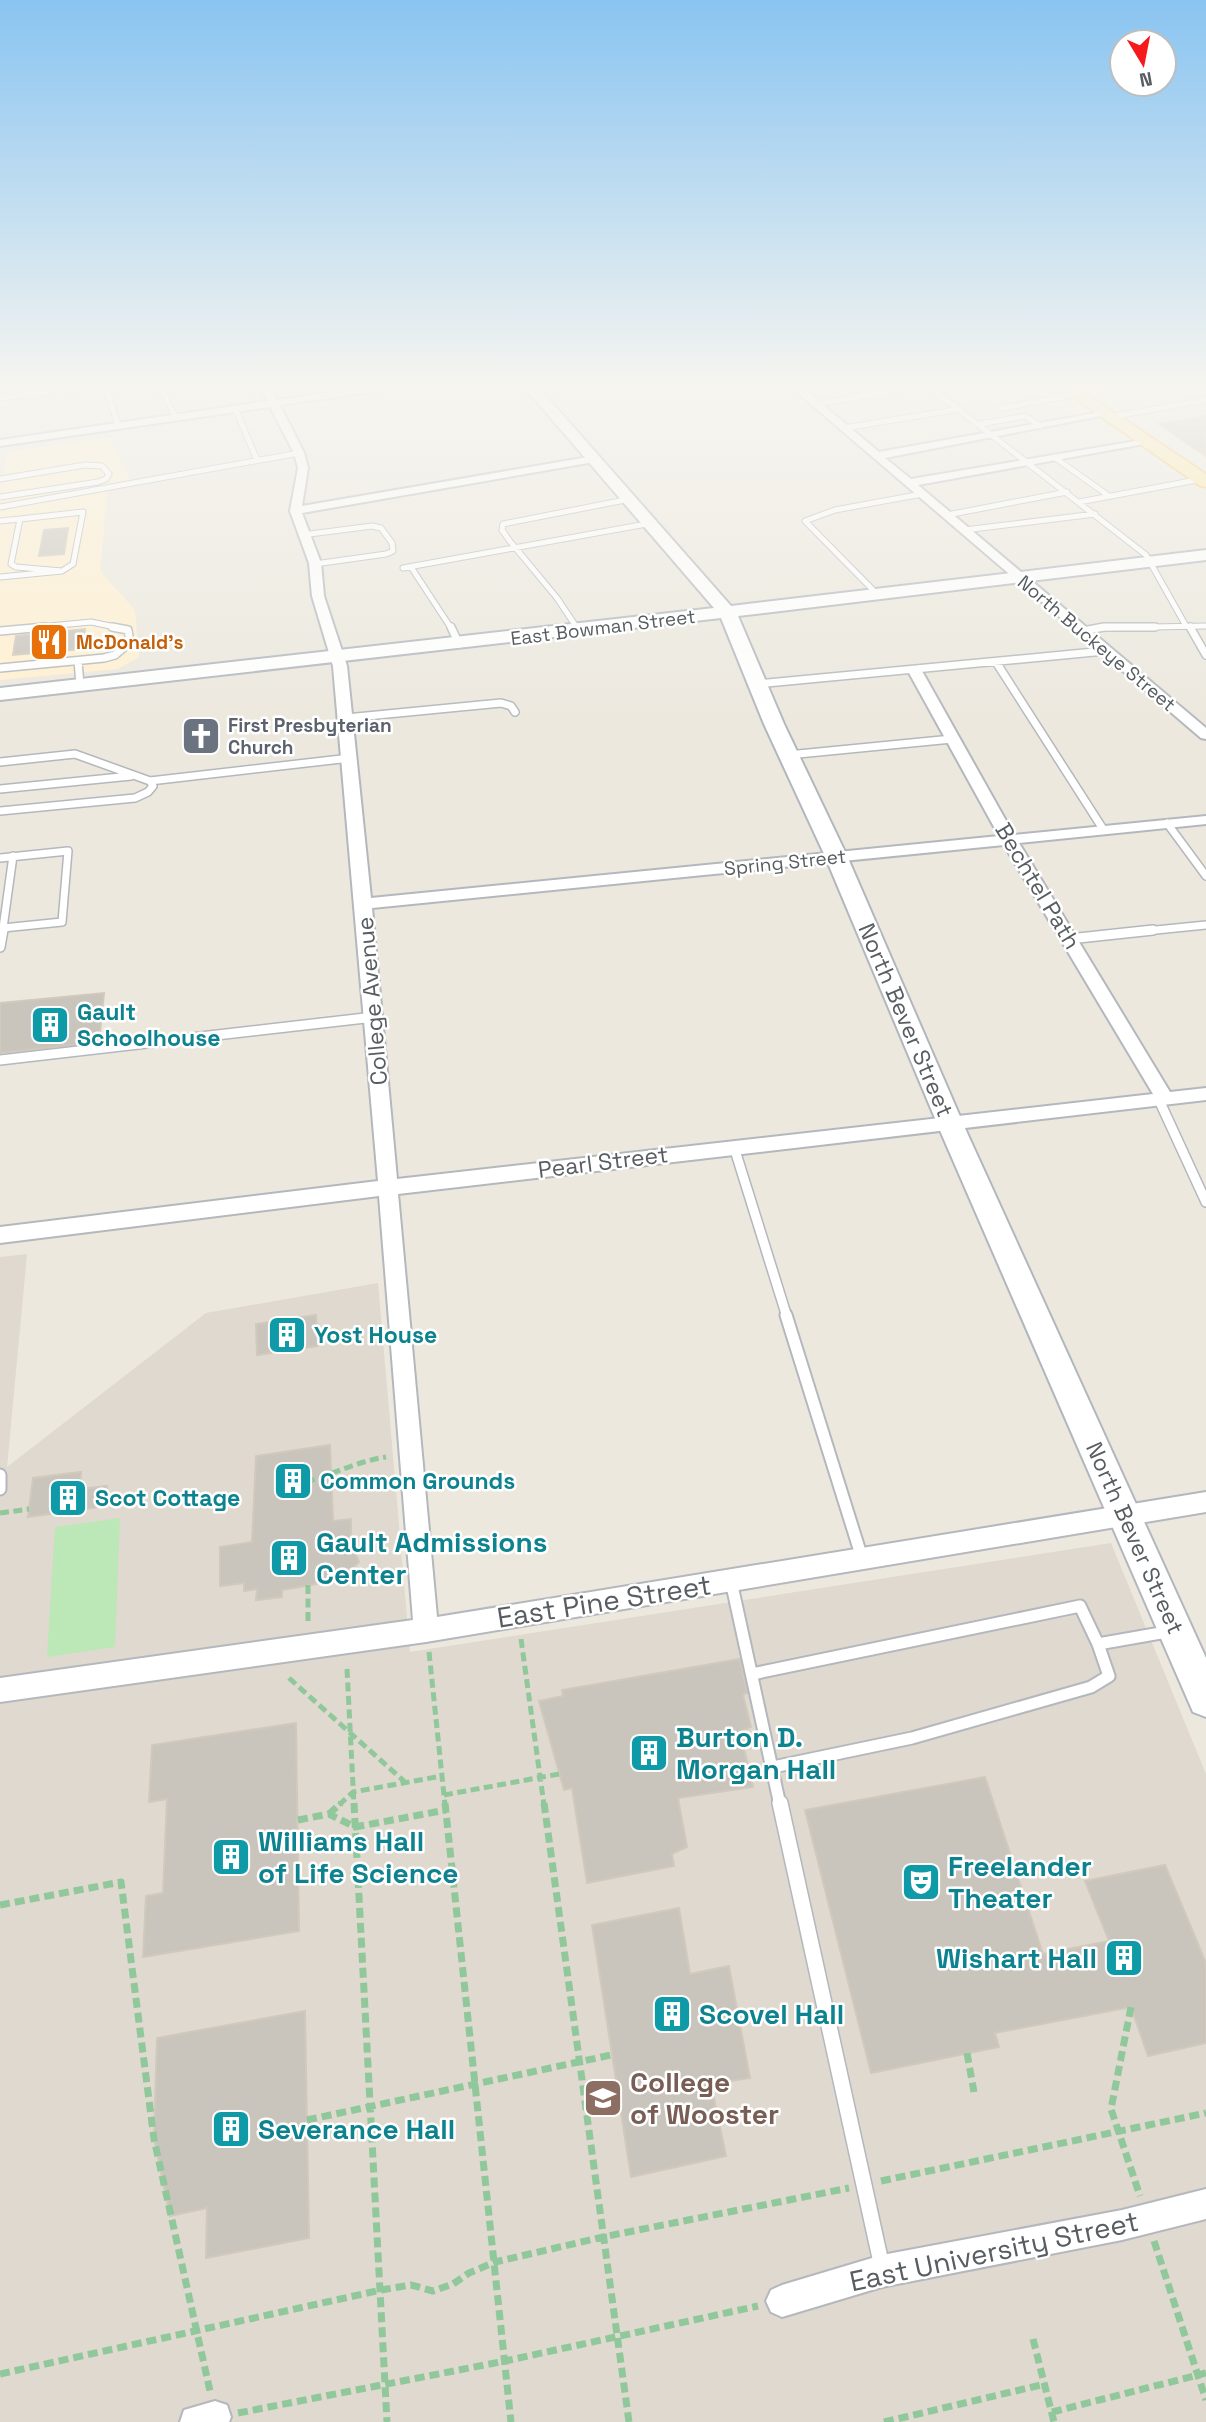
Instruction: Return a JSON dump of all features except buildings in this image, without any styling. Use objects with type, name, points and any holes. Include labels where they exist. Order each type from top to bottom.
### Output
[{"type":"main road","name":"North Bever Street","points":[[632,501],[727,612],[1206,1699]]},
{"type":"main road","name":"East Bowman Street","points":[[0,694],[878,595],[1024,582],[1206,555]]},
{"type":"street","name":"College Avenue","points":[[298,501],[296,511],[302,535],[315,564],[318,596],[339,657],[346,718],[426,1630]]},
{"type":"street","points":[[296,511],[353,501]]},
{"type":"street","name":"North Buckeye Street","points":[[930,501],[1206,735]]},
{"type":"street","name":"Bechtel Path","points":[[915,671],[1009,840],[1162,1099]]},
{"type":"street","name":"Spring Street","points":[[364,904],[1206,820]]},
{"type":"street","name":"Pearl Street","points":[[0,1235],[734,1147],[1206,1094]]},
{"type":"street","name":"East Pine Street","points":[[0,1690],[426,1630],[1206,1502]]},
{"type":"street","name":"East University Street","points":[[782,2301],[882,2271],[1122,2225],[1206,2204]]},
{"type":"lane","points":[[0,507],[36,501]]},
{"type":"lane","points":[[0,577],[62,571],[73,564],[83,512],[80,501]]},
{"type":"lane","points":[[578,630],[557,598],[514,547],[502,530],[503,524],[620,501]]},
{"type":"lane","points":[[878,595],[805,521],[835,510],[884,501]]},
{"type":"lane","points":[[947,515],[1020,501]]},
{"type":"lane","points":[[1079,502],[1084,501]]},
{"type":"lane","points":[[1079,502],[1152,563],[1206,655]]},
{"type":"lane","points":[[0,521],[83,512]]},
{"type":"lane","points":[[964,530],[1095,514]]},
{"type":"lane","points":[[20,519],[11,564],[16,567],[62,571]]},
{"type":"lane","points":[[459,643],[448,621],[407,568],[652,523]]},
{"type":"lane","points":[[302,535],[372,527],[380,528],[392,543],[393,551],[386,554],[315,564]]},
{"type":"lane","points":[[0,631],[92,622],[125,628],[130,632],[129,645],[115,655],[0,668]]},
{"type":"lane","points":[[1083,631],[1104,627],[1206,626]]},
{"type":"lane","points":[[757,684],[1105,651]]},
{"type":"lane","points":[[78,661],[80,685]]},
{"type":"lane","points":[[996,662],[1102,830]]},
{"type":"lane","points":[[346,718],[501,703],[511,706],[515,712]]},
{"type":"lane","points":[[788,755],[953,739]]},
{"type":"lane","points":[[0,762],[75,754],[150,781],[350,758]]},
{"type":"lane","points":[[0,789],[135,775]]},
{"type":"lane","points":[[0,811],[135,797],[148,792],[153,786],[150,781]]},
{"type":"lane","points":[[1167,823],[1206,876]]},
{"type":"lane","points":[[0,858],[68,851],[62,922],[3,928]]},
{"type":"lane","points":[[0,947],[13,856]]},
{"type":"lane","points":[[1069,939],[1206,925]]},
{"type":"lane","points":[[0,1060],[374,1017]]},
{"type":"lane","points":[[1162,1099],[1206,1202]]},
{"type":"lane","points":[[734,1147],[862,1558]]},
{"type":"lane","points":[[0,1475],[0,1489]]},
{"type":"lane","points":[[731,1580],[882,2271]]},
{"type":"lane","points":[[752,1674],[1080,1606],[1109,1676],[1091,1687],[912,1738],[773,1767]]},
{"type":"lane","points":[[1098,1644],[1176,1630]]},
{"type":"path","points":[[306,1482],[338,1473],[360,1461],[386,1457]]},
{"type":"path","points":[[0,1513],[29,1509]]},
{"type":"path","points":[[308,1585],[308,1622]]},
{"type":"path","points":[[426,1630],[511,2422]]},
{"type":"path","points":[[520,1639],[629,2422]]},
{"type":"path","points":[[347,1668],[387,2422]]},
{"type":"path","points":[[289,1678],[406,1783]]},
{"type":"path","points":[[444,1795],[559,1774]]},
{"type":"path","points":[[298,1820],[329,1814],[354,1792],[442,1776]]},
{"type":"path","points":[[329,1814],[355,1827],[446,1810]]},
{"type":"path","points":[[0,1905],[121,1882],[154,2139],[197,2331],[206,2420],[385,2382],[505,2361],[782,2301]]},
{"type":"path","points":[[967,2053],[974,2092]]},
{"type":"path","points":[[307,2120],[611,2055]]},
{"type":"path","points":[[0,2374],[381,2290],[411,2285],[433,2291],[453,2284],[469,2273],[495,2262],[603,2237],[1206,2113]]},
{"type":"path","points":[[1033,2339],[1055,2422]]},
{"type":"path","points":[[1052,2412],[1202,2374],[1206,2400]]},
{"type":"path","points":[[884,2422],[1045,2384]]},
{"type":"shaded area","points":[[0,501],[107,501],[100,571],[135,610],[139,657],[118,669],[0,680]]},
{"type":"shaded area","name":"College of Wooster","points":[[27,1254],[7,1467],[206,1313],[378,1283],[410,1652],[1111,1543],[1206,1774],[1206,2422],[0,2422],[0,1257]]},
{"type":"green space","points":[[120,1518],[115,1647],[47,1657],[55,1527]]},
{"type":"place","name":"McDonald's","points":[[49,642]]},
{"type":"place","name":"First Presbyterian Church","points":[[201,736]]},
{"type":"place","name":"Gault Schoolhouse","points":[[50,1025]]},
{"type":"place","name":"Yost House","points":[[287,1335]]},
{"type":"place","name":"Common Grounds","points":[[293,1481]]},
{"type":"place","name":"Scot Cottage","points":[[68,1498]]},
{"type":"place","name":"Gault Admissions Center","points":[[289,1558]]},
{"type":"place","name":"Burton D. Morgan Hall","points":[[649,1753]]},
{"type":"place","name":"Williams Hall of Life Science","points":[[231,1857]]},
{"type":"place","name":"Freelander Theater","points":[[921,1882]]},
{"type":"place","name":"Wishart Hall","points":[[1124,1958]]},
{"type":"place","name":"Scovel Hall","points":[[672,2014]]},
{"type":"place","name":"College of Wooster","points":[[603,2098]]},
{"type":"place","name":"Severance Hall","points":[[231,2129]]}]
